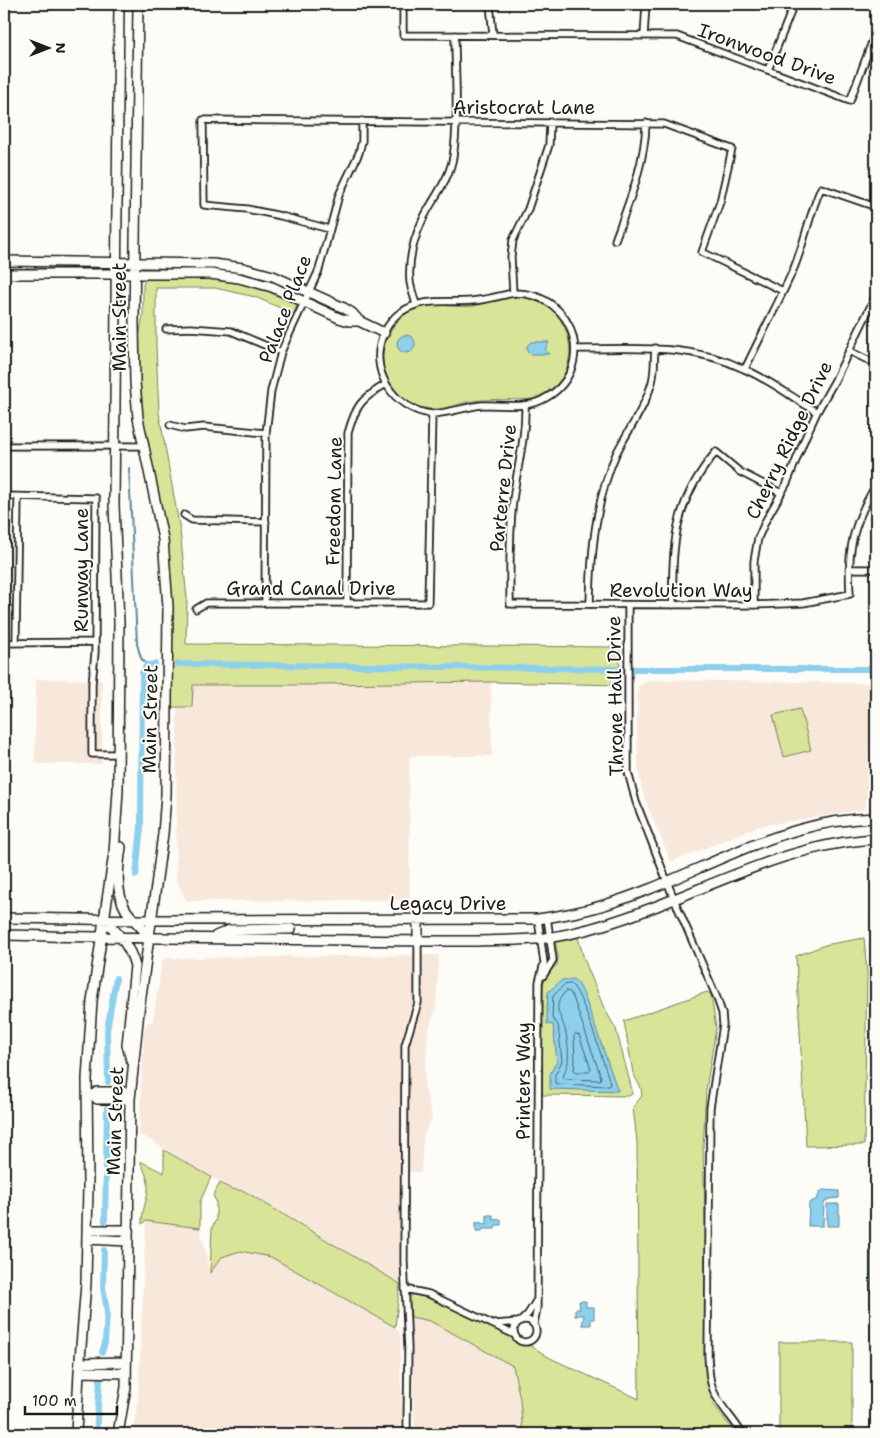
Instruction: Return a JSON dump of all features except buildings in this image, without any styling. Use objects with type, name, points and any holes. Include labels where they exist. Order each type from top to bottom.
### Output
[{"type":"main road","name":"Main Street","points":[[76,1434],[86,1283],[92,1001],[115,848],[118,791],[119,622],[114,505],[114,446],[119,4]]},
{"type":"main road","name":"Main Street","points":[[118,1434],[124,1406],[126,1373],[132,1069],[138,1011],[162,844],[165,805],[168,607],[163,539],[138,418],[135,382],[134,263],[138,4]]},
{"type":"main road","points":[[117,127],[136,127]]},
{"type":"main road","points":[[4,261],[229,265],[273,276],[344,308],[359,321],[384,333]]},
{"type":"main road","points":[[17,261],[17,274]]},
{"type":"main road","points":[[4,274],[210,274],[239,278],[272,287],[338,318],[359,321]]},
{"type":"main road","points":[[118,791],[123,809],[118,871],[120,891],[126,909],[150,937]]},
{"type":"main road","name":"Legacy Drive","points":[[4,918],[291,924],[418,919],[543,918],[601,906],[668,881],[762,842],[802,829],[829,823],[876,818]]},
{"type":"main road","name":"Legacy Drive","points":[[4,935],[418,941],[545,938],[595,928],[799,851],[844,841],[876,839]]},
{"type":"main road","points":[[104,919],[122,937],[133,957],[134,966],[128,1045],[132,1069]]},
{"type":"main road","points":[[418,919],[418,941]]},
{"type":"main road","points":[[209,938],[230,930],[291,924],[290,940]]},
{"type":"main road","points":[[90,1095],[97,1099],[131,1096]]},
{"type":"main road","points":[[87,1235],[128,1230]]},
{"type":"main road","points":[[87,1235],[128,1241]]},
{"type":"main road","points":[[80,1362],[126,1362]]},
{"type":"main road","points":[[79,1372],[126,1373]]},
{"type":"street","name":"Ironwood Drive","points":[[403,4],[403,35],[677,36],[850,101],[876,31]]},
{"type":"street","points":[[490,4],[493,35]]},
{"type":"street","points":[[644,36],[646,4]]},
{"type":"street","points":[[768,70],[794,4]]},
{"type":"street","points":[[416,304],[410,283],[410,263],[414,244],[423,219],[445,182],[453,159],[455,35]]},
{"type":"street","name":"Aristocrat Lane","points":[[329,229],[247,209],[204,205],[203,120],[664,124],[732,149],[720,202],[702,252],[783,291]]},
{"type":"street","name":"Palace Place","points":[[266,603],[266,433],[271,391],[281,352],[319,270],[339,196],[359,153],[362,141],[362,121]]},
{"type":"street","points":[[513,293],[511,257],[513,240],[528,209],[546,154],[549,144],[550,122]]},
{"type":"street","points":[[615,240],[641,163],[646,123]]},
{"type":"street","points":[[745,369],[801,250],[812,208],[821,188],[876,208]]},
{"type":"street","points":[[513,293],[538,297],[554,306],[564,315],[575,349],[572,365],[560,387],[543,400],[525,405],[480,405],[432,414],[413,409],[398,400],[386,384],[379,364],[380,342],[394,317],[399,312],[424,302],[472,301],[513,293]]},
{"type":"street","name":"Cherry Ridge Drive","points":[[754,605],[754,568],[758,538],[787,483],[817,412],[836,380],[876,295]]},
{"type":"street","points":[[166,329],[191,328],[230,331],[281,352]]},
{"type":"street","points":[[575,349],[655,348],[684,350],[713,357],[745,369],[817,412]]},
{"type":"street","points":[[590,604],[591,563],[595,527],[603,492],[616,455],[648,393],[652,381],[655,348]]},
{"type":"street","points":[[849,351],[876,364]]},
{"type":"street","name":"Freedom Lane","points":[[347,603],[348,433],[354,414],[362,400],[386,384]]},
{"type":"street","name":"Parterre Drive","points":[[510,604],[511,518],[516,470],[526,422],[525,405]]},
{"type":"street","name":"Grand Canal Drive","points":[[196,609],[206,603],[428,603],[432,414]]},
{"type":"street","points":[[170,425],[185,429],[204,427],[266,433]]},
{"type":"street","points":[[4,446],[145,446]]},
{"type":"street","points":[[673,605],[672,568],[675,538],[682,510],[693,483],[716,452],[740,472],[781,493]]},
{"type":"street","points":[[876,485],[864,505],[854,529],[848,569],[876,569]]},
{"type":"street","points":[[4,496],[18,497],[16,642]]},
{"type":"street","name":"Runway Lane","points":[[18,497],[96,498],[92,754],[118,754]]},
{"type":"street","points":[[184,515],[192,520],[266,522]]},
{"type":"street","name":"Revolution Way","points":[[510,604],[754,605],[803,603],[850,594],[848,569]]},
{"type":"street","name":"Throne Hall Drive","points":[[628,605],[628,772],[636,802],[722,1013],[723,1025],[710,1108],[708,1355],[710,1380],[714,1392],[742,1434]]},
{"type":"street","points":[[4,643],[95,642]]},
{"type":"street","name":"Printers Way","points":[[534,1324],[537,1308],[539,982],[544,963],[545,938],[543,918]]},
{"type":"street","name":"Printers Way","points":[[539,982],[553,960],[545,938],[543,918]]},
{"type":"street","points":[[405,1434],[407,1427],[408,1348],[405,1289],[405,1045],[418,1003],[418,941]]},
{"type":"street","points":[[405,1289],[429,1294],[515,1335],[521,1341],[529,1341],[536,1334],[534,1324],[529,1320],[511,1324],[493,1324]]},
{"type":"street","points":[[515,1335],[514,1328],[528,1314],[537,1299]]},
{"type":"street","points":[[407,1427],[409,1434]]},
{"type":"shaded area","points":[[36,679],[102,680],[102,764],[35,764]]},
{"type":"shaded area","points":[[649,680],[872,683],[866,809],[759,826],[671,862],[643,794],[638,768],[638,686]]},
{"type":"shaded area","points":[[491,682],[492,756],[409,756],[410,900],[186,901],[176,879],[177,707],[192,707],[193,685]]},
{"type":"shaded area","points":[[439,955],[436,1007],[428,1032],[424,1084],[432,1117],[423,1137],[421,1172],[400,1172],[400,1284],[244,1191],[231,1189],[139,1135],[144,1031],[148,1022],[153,1022],[162,961],[166,958]]},
{"type":"shaded area","points":[[146,1221],[200,1228],[210,1273],[222,1257],[240,1251],[271,1257],[395,1327],[401,1336],[400,1372],[403,1412],[399,1434],[132,1434],[138,1400]]},
{"type":"shaded area","points":[[411,1317],[430,1321],[513,1366],[520,1399],[523,1434],[416,1434]]},
{"type":"green space","points":[[148,276],[197,277],[245,284],[287,298],[297,304],[294,314],[255,297],[215,288],[156,288],[159,413],[180,530],[187,599],[186,644],[620,647],[619,685],[491,682],[193,685],[192,707],[169,707],[170,599],[144,431],[138,342],[143,316],[143,284]]},
{"type":"green space","points":[[525,297],[538,301],[550,308],[557,315],[567,333],[570,353],[568,364],[559,382],[550,390],[533,399],[480,400],[430,409],[417,406],[406,400],[392,386],[383,363],[383,352],[391,330],[406,314],[416,308],[427,305],[481,305],[506,298]]},
{"type":"green space","points":[[800,709],[811,750],[784,757],[773,715]]},
{"type":"green space","points":[[578,937],[584,959],[604,1008],[616,1029],[632,1090],[632,1094],[629,1096],[542,1095],[543,985],[548,974],[557,965],[558,956],[555,941],[561,938]]},
{"type":"green space","points":[[864,938],[867,972],[864,1145],[806,1146],[796,956],[825,945]]},
{"type":"green space","points":[[707,992],[711,994],[716,1028],[706,1090],[703,1148],[711,1401],[736,1434],[523,1434],[520,1399],[513,1366],[430,1321],[411,1317],[409,1298],[416,1294],[443,1304],[510,1336],[518,1344],[531,1346],[550,1358],[639,1399],[637,1142],[633,1107],[642,1096],[641,1088],[633,1073],[624,1021]]},
{"type":"green space","points":[[164,1150],[211,1177],[200,1202],[200,1228],[146,1221],[142,1224],[148,1184],[140,1161],[164,1173]]},
{"type":"green space","points":[[220,1183],[231,1189],[244,1191],[400,1284],[395,1327],[271,1257],[240,1251],[222,1257],[210,1273],[212,1227],[216,1220],[216,1201],[213,1196]]},
{"type":"green space","points":[[779,1342],[852,1342],[852,1434],[779,1434]]},
{"type":"water","points":[[406,335],[412,338],[415,344],[412,350],[406,353],[400,350],[397,344],[400,338]]},
{"type":"water","points":[[531,342],[549,342],[545,349],[549,354],[531,354],[527,351],[527,346]]},
{"type":"water","points":[[573,979],[578,983],[584,995],[618,1091],[550,1089],[550,1074],[557,1061],[553,1025],[547,1024],[548,992],[562,980]]},
{"type":"water","points":[[823,1190],[839,1191],[839,1198],[829,1199],[824,1203],[823,1226],[808,1226],[809,1203],[817,1199]]},
{"type":"water","points":[[827,1204],[839,1204],[839,1226],[827,1226]]},
{"type":"water","points":[[486,1215],[493,1215],[493,1220],[501,1219],[501,1225],[496,1225],[495,1229],[476,1231],[476,1222],[487,1224]]},
{"type":"water","points":[[579,1301],[586,1301],[586,1307],[594,1307],[594,1319],[591,1319],[591,1325],[582,1325],[584,1315],[575,1316],[575,1309],[580,1309]]},
{"type":"waterway","points":[[129,468],[137,644],[141,658],[147,665]]},
{"type":"waterway","points":[[136,875],[141,827],[142,673],[147,665],[155,664]]},
{"type":"waterway","points":[[178,664],[629,669],[876,669]]},
{"type":"waterway","points":[[875,808],[876,743]]},
{"type":"waterway","points":[[871,1434],[873,852]]},
{"type":"waterway","points":[[108,1082],[107,1030],[116,978]]},
{"type":"waterway","points":[[105,1221],[107,1108]]},
{"type":"waterway","points":[[102,1352],[105,1343],[107,1312],[103,1287],[104,1250]]},
{"type":"waterway","points":[[96,1434],[100,1380]]}]
